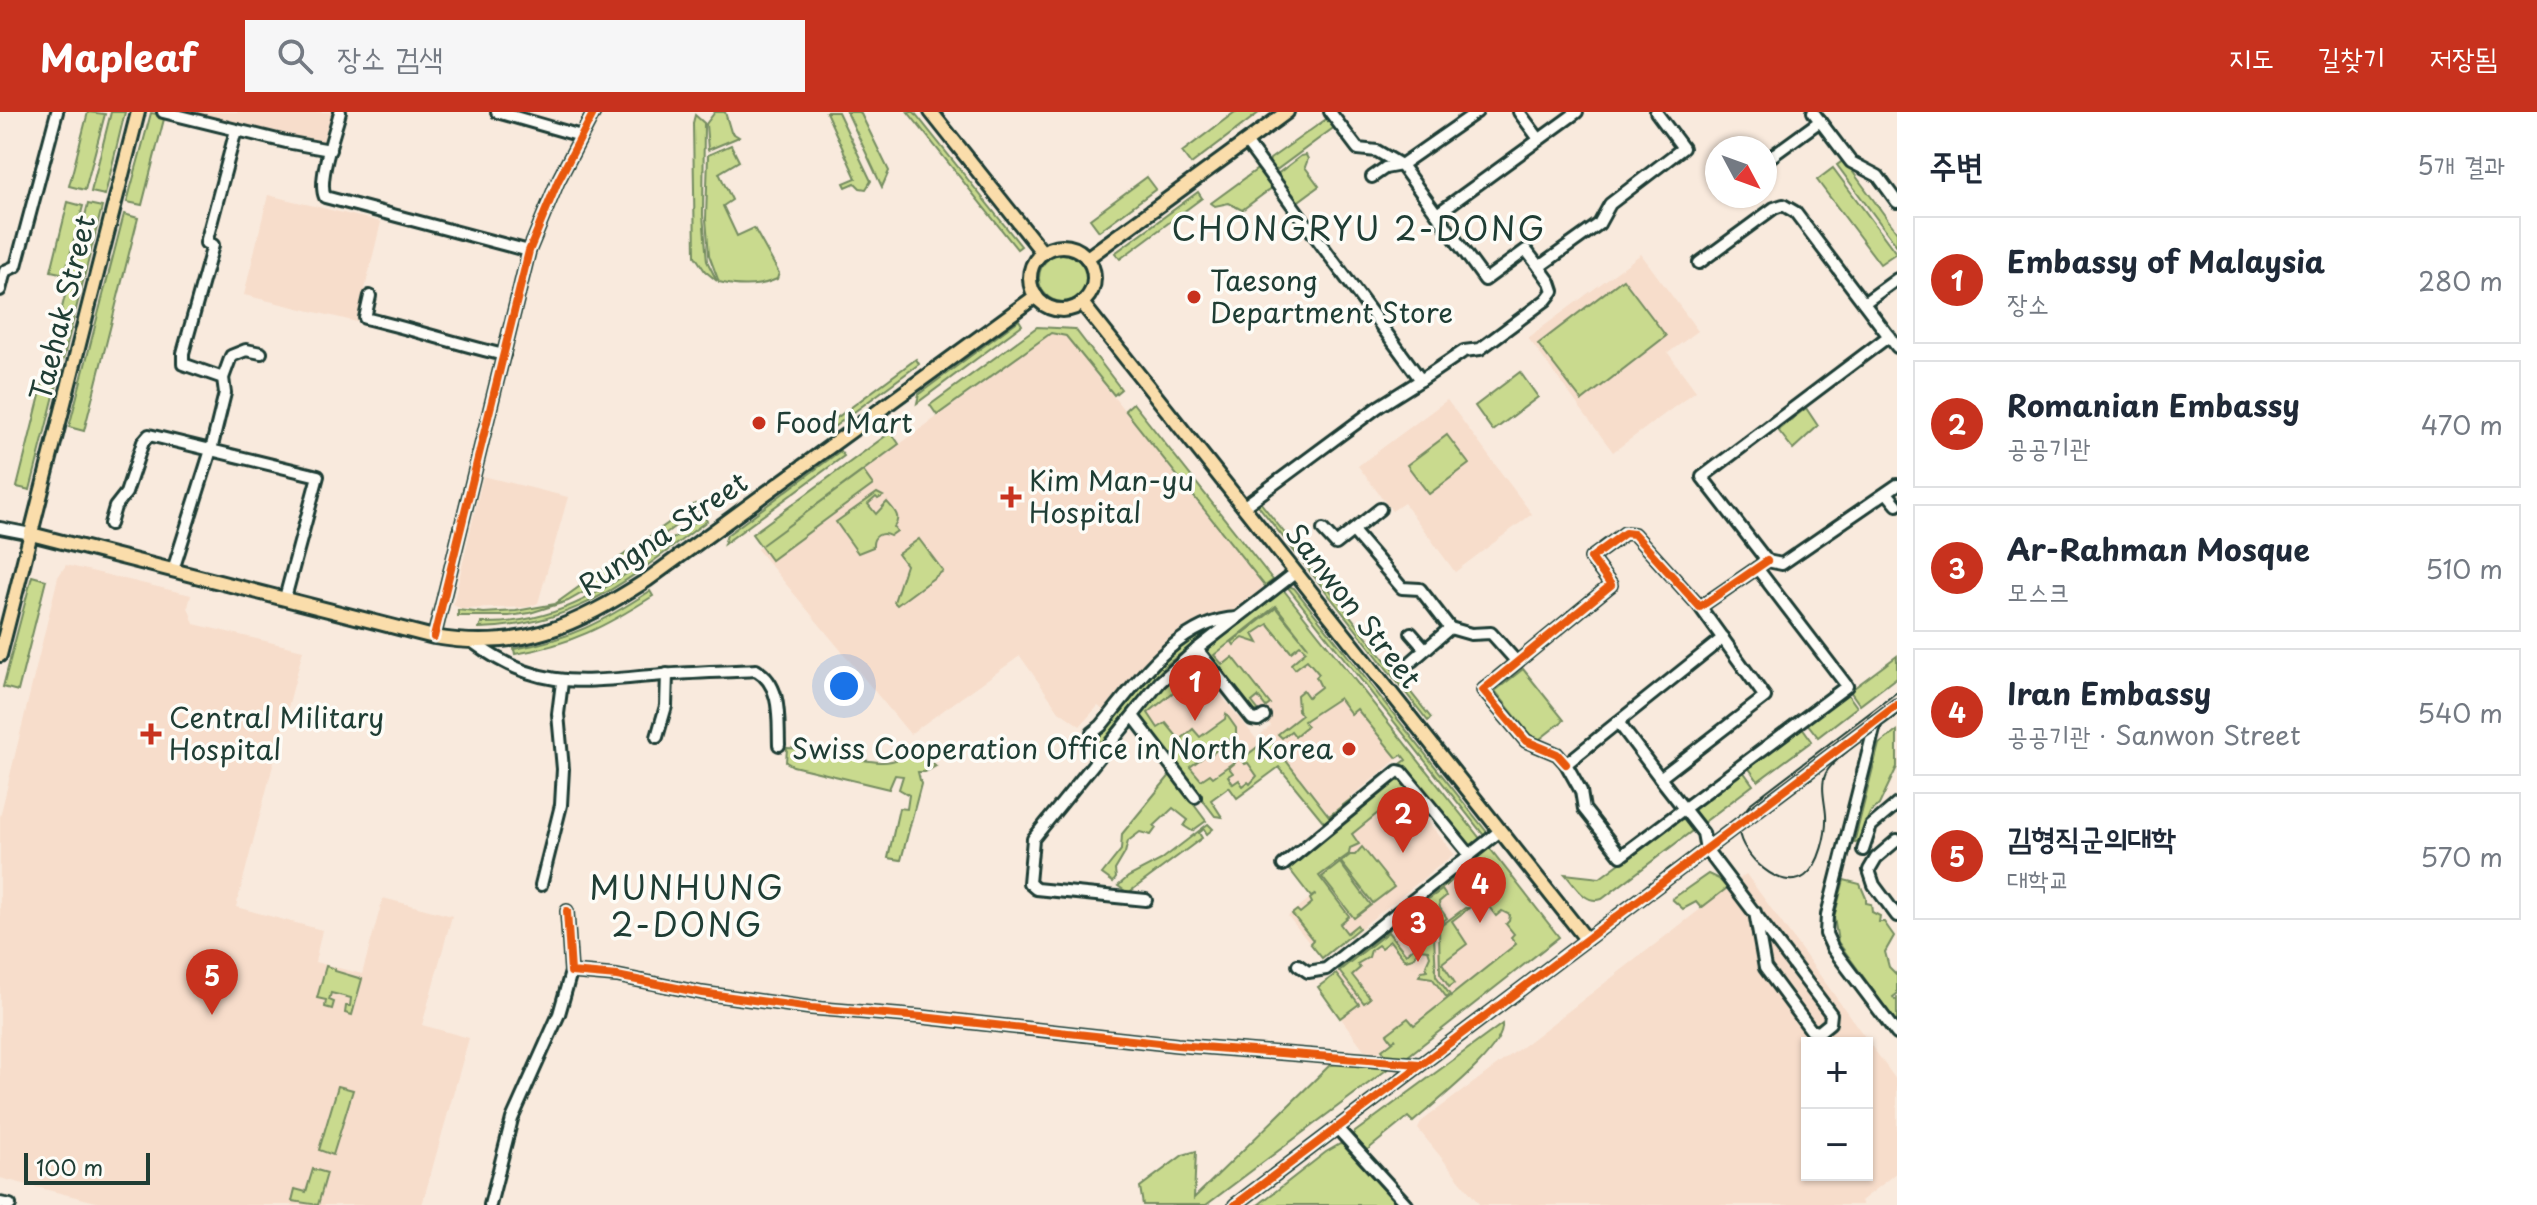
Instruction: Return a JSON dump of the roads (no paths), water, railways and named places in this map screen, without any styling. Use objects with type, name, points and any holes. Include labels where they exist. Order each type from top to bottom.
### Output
[{"type":"main road","name":"Taehak Street","points":[[0,655],[138,112]]},
{"type":"main road","points":[[931,112],[1043,253]]},
{"type":"main road","points":[[1087,258],[1287,112]]},
{"type":"main road","points":[[1060,246],[1070,247],[1087,258],[1092,266],[1094,284],[1082,303],[1067,310],[1057,310],[1036,296],[1031,271],[1043,253],[1060,246]]},
{"type":"main road","name":"Rungna Street","points":[[31,534],[434,637],[474,643],[508,641],[559,628],[610,604],[647,580],[1036,296]]},
{"type":"main road","name":"Sanwon Street","points":[[1082,303],[1586,939]]},
{"type":"street","points":[[0,290],[5,271],[16,266],[57,112]]},
{"type":"street","points":[[163,112],[330,150]]},
{"type":"street","points":[[340,112],[323,179],[322,193],[325,197],[529,251]]},
{"type":"street","points":[[497,112],[581,136]]},
{"type":"street","points":[[434,637],[529,251],[558,181],[594,112]]},
{"type":"street","points":[[1243,507],[1378,407],[1464,351],[1480,349],[1546,300],[1553,291],[1550,282],[1526,250],[1485,280],[1401,165],[1377,151],[1358,149],[1330,112]]},
{"type":"street","points":[[1372,177],[1385,168],[1401,165],[1477,112]]},
{"type":"street","points":[[1519,112],[1539,139]]},
{"type":"street","points":[[1437,214],[1577,112]]},
{"type":"street","points":[[1539,267],[1599,224],[1610,204],[1683,148],[1659,116],[1672,112]]},
{"type":"street","points":[[1777,151],[1816,117],[1851,162],[1878,176],[1897,202]]},
{"type":"street","points":[[223,378],[183,364],[183,353],[213,245],[206,243],[236,130]]},
{"type":"street","points":[[1246,142],[1421,380]]},
{"type":"street","points":[[1699,263],[1774,208],[1783,205],[1795,212],[1897,347]]},
{"type":"street","points":[[1864,303],[1897,279]]},
{"type":"street","points":[[370,296],[365,318],[504,355]]},
{"type":"street","points":[[1660,778],[1765,697],[1700,607],[1634,534],[1625,533],[1591,558],[1611,585],[1483,690],[1526,741],[1557,754],[1566,764],[1576,779],[1584,809],[1621,856],[1847,686],[1702,477],[1889,336]]},
{"type":"street","points":[[173,570],[211,450],[225,393],[223,378],[231,356],[246,350],[261,353]]},
{"type":"street","points":[[110,524],[115,507],[126,493],[143,442],[149,435],[318,476],[285,598]]},
{"type":"street","points":[[1700,607],[1762,565],[1782,564],[1897,485]]},
{"type":"street","points":[[1887,493],[1897,505]]},
{"type":"street","points":[[1323,530],[1336,544],[1380,509]]},
{"type":"street","points":[[0,528],[31,534]]},
{"type":"street","points":[[1353,531],[1402,588],[1420,589],[1450,628],[1471,634],[1491,633],[1517,662]]},
{"type":"street","points":[[1146,900],[1036,889],[1029,883],[1033,839],[1078,788],[1168,673],[1295,573]]},
{"type":"street","points":[[1092,733],[1156,661],[1189,635],[1222,619],[1237,618]]},
{"type":"street","points":[[1412,661],[1450,628]]},
{"type":"street","points":[[1411,633],[1425,649]]},
{"type":"street","points":[[1566,764],[1723,638]]},
{"type":"street","points":[[474,643],[497,660],[562,682],[756,670],[765,675],[775,694],[779,745]]},
{"type":"street","points":[[1197,649],[1218,684],[1252,719],[1258,720],[1264,716]]},
{"type":"street","points":[[657,737],[666,706],[667,674]]},
{"type":"street","points":[[541,885],[561,805],[563,769],[558,714],[562,682]]},
{"type":"street","points":[[1235,1205],[1897,705]]},
{"type":"street","points":[[1133,716],[1195,797]]},
{"type":"street","points":[[1876,721],[1827,915],[1826,934],[1833,949],[1897,1034]]},
{"type":"street","points":[[1618,722],[1703,833],[1706,849],[1755,912],[1831,1014],[1830,1023],[1819,1032],[1811,1030],[1765,968],[1755,912]]},
{"type":"street","points":[[1283,865],[1389,771],[1402,772],[1434,820],[1470,855]]},
{"type":"street","points":[[1863,850],[1871,826],[1897,804]]},
{"type":"street","points":[[1298,965],[1308,972],[1334,968],[1410,896],[1453,874],[1470,855],[1500,831]]},
{"type":"street","points":[[1897,840],[1876,858],[1869,870],[1870,878],[1897,916]]},
{"type":"street","points":[[1844,847],[1863,850],[1876,858]]},
{"type":"street","points":[[1105,896],[1115,884]]},
{"type":"street","points":[[490,1205],[512,1119],[559,1014],[571,972],[567,911]]},
{"type":"street","points":[[571,972],[617,976],[702,993],[811,1008],[1177,1045],[1419,1064]]},
{"type":"street","points":[[1337,1128],[1407,1205]]},
{"type":"street","points":[[0,1203],[10,1205]]},
{"type":"tram line","points":[[1897,692],[1751,803],[1741,819],[1739,831],[1741,841],[1754,860],[1774,876],[1785,880],[1795,880],[1810,871],[1822,848],[1825,831],[1823,788],[1826,773],[1848,751],[1897,715]]},
{"type":"place","name":"Taesong Department Store","points":[[1194,297]]},
{"type":"place","name":"Food Mart","points":[[759,423]]},
{"type":"place","name":"Kim Man-yu Hospital","points":[[1011,497]]},
{"type":"place","name":"Embassy of Malaysia","points":[[1195,721]]},
{"type":"place","name":"Central Military Hospital","points":[[151,734]]},
{"type":"place","name":"Swiss Cooperation Office in North Korea","points":[[1349,749]]},
{"type":"place","name":"Romanian Embassy","points":[[1403,853]]},
{"type":"place","name":"Iran Embassy","points":[[1480,923]]},
{"type":"place","name":"Ar-Rahman Mosque","points":[[1418,962]]},
{"type":"place","name":"김형직군의대학","points":[[212,1015]]},
{"type":"district","name":"CHONGRYU 2-DONG","points":[[1359,230]]},
{"type":"district","name":"MUNHUNG 2-DONG","points":[[687,908]]}]
